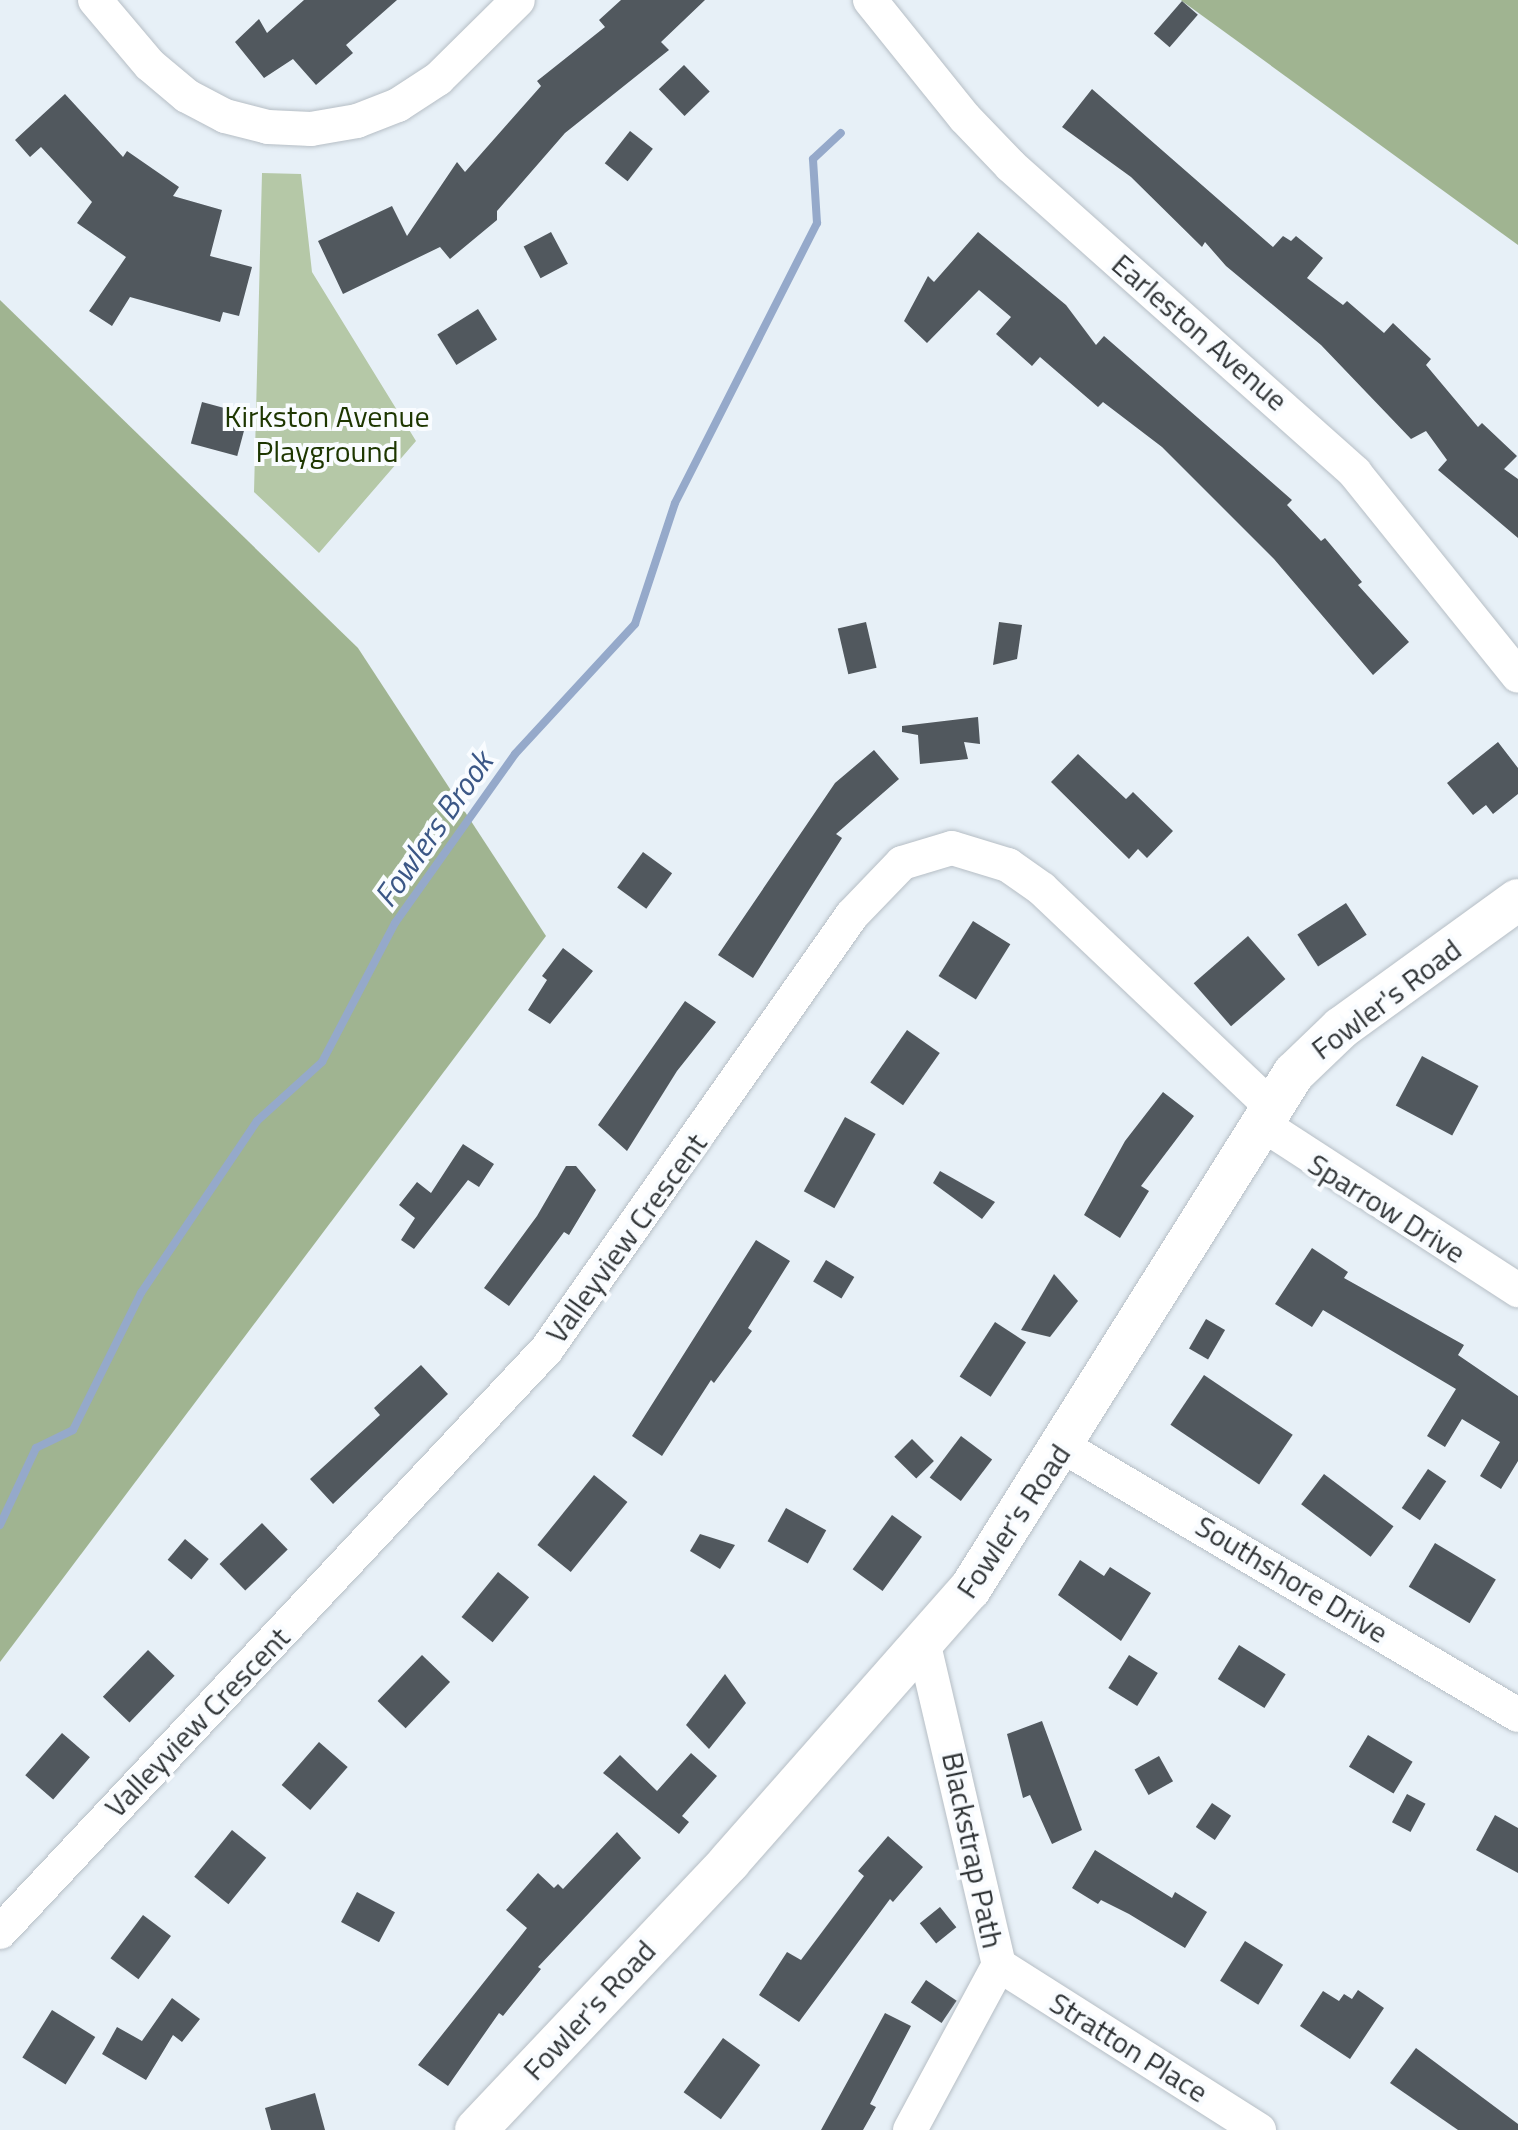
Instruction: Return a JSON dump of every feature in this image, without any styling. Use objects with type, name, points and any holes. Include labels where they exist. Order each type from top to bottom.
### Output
[{"type":"street","points":[[95,0],[150,65],[187,96],[254,123],[311,129],[357,121],[398,105],[438,79],[518,0]]},
{"type":"street","name":"Earleston Avenue","points":[[870,0],[965,118],[1011,166],[1355,473],[1518,676]]},
{"type":"street","name":"Valleyview Crescent","points":[[0,1932],[547,1349],[852,915],[902,863],[952,848],[1008,865],[1042,889],[1265,1114]]},
{"type":"street","name":"Fowler's Road","points":[[476,2130],[924,1646],[970,1589],[1064,1447],[1265,1114],[1324,1042],[1518,900]]},
{"type":"street","name":"Sparrow Drive","points":[[1265,1114],[1518,1290]]},
{"type":"street","name":"Southshore Drive","points":[[1064,1447],[1518,1715]]},
{"type":"street","name":"Blackstrap Path","points":[[910,2130],[999,1965],[924,1646]]},
{"type":"street","name":"Stratton Place","points":[[999,1965],[1259,2130]]},
{"type":"green space","points":[[1518,0],[1518,245],[1182,1]]},
{"type":"green space","name":"Kirkston Avenue Playground","points":[[262,173],[301,174],[312,272],[416,441],[319,553],[254,492]]},
{"type":"green space","points":[[0,300],[358,648],[546,936],[0,1662]]},
{"type":"building","points":[[304,0],[397,0],[346,45],[353,53],[316,85],[293,59],[264,78],[235,42],[259,19],[267,33]]},
{"type":"building","points":[[621,0],[705,0],[661,42],[669,50],[565,133],[497,211],[497,220],[450,259],[440,247],[343,294],[318,241],[392,206],[407,236],[457,162],[465,172],[541,86],[537,81],[605,27],[599,20]]},
{"type":"building","points":[[1182,1],[1198,15],[1170,47],[1154,33]]},
{"type":"building","points":[[684,65],[710,92],[685,116],[659,89]]},
{"type":"building","points":[[1092,89],[1273,247],[1283,236],[1291,241],[1296,236],[1323,258],[1307,278],[1343,305],[1347,301],[1384,333],[1393,323],[1431,359],[1426,365],[1478,427],[1482,423],[1517,456],[1504,469],[1518,479],[1518,538],[1438,470],[1447,460],[1426,431],[1411,439],[1321,345],[1226,266],[1205,242],[1202,247],[1131,177],[1062,127]]},
{"type":"building","points":[[65,94],[123,157],[127,151],[179,187],[173,196],[222,210],[210,256],[252,267],[239,316],[223,312],[220,322],[130,297],[112,326],[89,311],[126,257],[77,223],[92,202],[41,147],[30,157],[15,140]]},
{"type":"building","points":[[630,131],[653,149],[628,181],[605,163]]},
{"type":"building","points":[[551,232],[568,264],[541,278],[524,247]]},
{"type":"building","points":[[978,232],[1066,305],[1096,345],[1104,336],[1292,500],[1287,505],[1321,541],[1325,538],[1362,582],[1358,585],[1409,642],[1373,675],[1274,559],[1162,447],[1103,402],[1098,407],[1040,357],[1032,366],[996,334],[1011,317],[979,290],[927,343],[904,321],[928,276],[934,282]]},
{"type":"building","points":[[478,309],[497,340],[456,365],[437,334]]},
{"type":"building","points":[[202,402],[248,414],[237,456],[191,444]]},
{"type":"building","points":[[866,622],[877,668],[848,674],[838,629]]},
{"type":"building","points":[[999,622],[1022,625],[1017,659],[993,665]]},
{"type":"building","points":[[978,717],[980,744],[964,742],[968,759],[920,764],[918,735],[902,732],[902,726]]},
{"type":"building","points":[[1498,742],[1518,768],[1518,794],[1493,814],[1486,805],[1473,815],[1447,783]]},
{"type":"building","points":[[874,750],[899,779],[836,834],[842,838],[753,978],[718,955],[835,783]]},
{"type":"building","points":[[1078,754],[1126,799],[1133,792],[1173,831],[1147,858],[1138,849],[1129,859],[1051,782]]},
{"type":"building","points":[[643,852],[672,873],[646,909],[617,888]]},
{"type":"building","points":[[1346,903],[1367,935],[1318,966],[1297,935]]},
{"type":"building","points":[[973,921],[1010,944],[976,999],[939,976]]},
{"type":"building","points":[[1248,936],[1285,979],[1231,1026],[1194,983]]},
{"type":"building","points":[[563,948],[593,971],[550,1024],[528,1010],[547,980],[542,976]]},
{"type":"building","points":[[685,1001],[716,1022],[677,1071],[627,1151],[598,1125]]},
{"type":"building","points":[[907,1030],[940,1053],[903,1105],[870,1082]]},
{"type":"building","points":[[1422,1056],[1479,1086],[1452,1135],[1396,1105]]},
{"type":"building","points":[[1163,1092],[1194,1116],[1141,1186],[1149,1191],[1120,1238],[1084,1215],[1125,1141]]},
{"type":"building","points":[[845,1117],[876,1134],[834,1208],[804,1191]]},
{"type":"building","points":[[463,1144],[494,1164],[479,1187],[468,1180],[414,1249],[401,1240],[415,1218],[399,1205],[417,1182],[431,1193]]},
{"type":"building","points":[[566,1166],[576,1166],[596,1190],[569,1235],[564,1232],[509,1306],[484,1288],[537,1216]]},
{"type":"building","points":[[940,1171],[995,1202],[982,1219],[933,1183]]},
{"type":"building","points":[[756,1240],[790,1261],[748,1328],[752,1331],[714,1383],[711,1380],[662,1456],[632,1436]]},
{"type":"building","points":[[1312,1248],[1348,1272],[1344,1278],[1464,1345],[1458,1355],[1518,1396],[1518,1461],[1501,1489],[1480,1476],[1500,1442],[1462,1419],[1445,1447],[1427,1436],[1456,1389],[1323,1310],[1312,1327],[1275,1304]]},
{"type":"building","points":[[826,1260],[854,1277],[841,1298],[813,1281]]},
{"type":"building","points":[[1054,1274],[1078,1301],[1050,1337],[1021,1330]]},
{"type":"building","points":[[1206,1319],[1225,1330],[1208,1359],[1189,1348]]},
{"type":"building","points":[[995,1322],[1026,1342],[991,1397],[960,1377]]},
{"type":"building","points":[[421,1365],[448,1394],[333,1504],[310,1479],[380,1415],[374,1408]]},
{"type":"building","points":[[1204,1375],[1293,1435],[1259,1485],[1170,1425]]},
{"type":"building","points":[[961,1436],[992,1459],[961,1501],[930,1478]]},
{"type":"building","points":[[912,1439],[934,1461],[916,1479],[894,1457]]},
{"type":"building","points":[[1428,1469],[1446,1481],[1420,1520],[1402,1508]]},
{"type":"building","points":[[1324,1474],[1393,1526],[1371,1557],[1301,1504]]},
{"type":"building","points":[[594,1475],[627,1502],[571,1572],[537,1545]]},
{"type":"building","points":[[786,1508],[826,1530],[808,1564],[768,1541]]},
{"type":"building","points":[[892,1515],[922,1537],[883,1591],[853,1569]]},
{"type":"building","points":[[262,1523],[288,1550],[245,1591],[220,1564]]},
{"type":"building","points":[[700,1534],[735,1545],[720,1569],[690,1551]]},
{"type":"building","points":[[185,1539],[209,1559],[191,1580],[168,1560]]},
{"type":"building","points":[[1435,1543],[1496,1580],[1470,1623],[1409,1587]]},
{"type":"building","points":[[1080,1560],[1104,1576],[1110,1567],[1151,1593],[1121,1641],[1058,1595]]},
{"type":"building","points":[[498,1572],[529,1597],[493,1642],[461,1617]]},
{"type":"building","points":[[1239,1645],[1286,1674],[1264,1708],[1218,1679]]},
{"type":"building","points":[[148,1650],[175,1676],[129,1722],[103,1697]]},
{"type":"building","points":[[422,1655],[450,1682],[406,1728],[378,1701]]},
{"type":"building","points":[[1129,1655],[1158,1673],[1137,1706],[1108,1688]]},
{"type":"building","points":[[725,1674],[746,1703],[709,1749],[686,1725]]},
{"type":"building","points":[[1042,1721],[1082,1830],[1052,1844],[1030,1795],[1023,1798],[1007,1734]]},
{"type":"building","points":[[62,1733],[90,1757],[53,1800],[25,1775]]},
{"type":"building","points":[[1368,1735],[1413,1762],[1394,1793],[1349,1767]]},
{"type":"building","points":[[319,1742],[348,1767],[310,1810],[282,1785]]},
{"type":"building","points":[[691,1753],[717,1776],[682,1816],[689,1822],[679,1834],[603,1773],[620,1755],[657,1791]]},
{"type":"building","points":[[1159,1756],[1173,1781],[1149,1795],[1135,1770]]},
{"type":"building","points":[[1407,1794],[1426,1804],[1411,1832],[1392,1822]]},
{"type":"building","points":[[1212,1803],[1231,1816],[1215,1840],[1196,1827]]},
{"type":"building","points":[[1495,1815],[1518,1828],[1518,1873],[1476,1850]]},
{"type":"building","points":[[232,1830],[266,1858],[228,1904],[194,1877]]},
{"type":"building","points":[[617,1832],[641,1858],[538,1967],[541,1969],[503,2016],[499,2013],[448,2086],[418,2065],[527,1928],[506,1910],[538,1873],[554,1888],[558,1884],[563,1889]]},
{"type":"building","points":[[888,1836],[923,1867],[893,1902],[890,1899],[799,2022],[759,1995],[787,1952],[801,1960],[864,1876],[858,1871]]},
{"type":"building","points":[[1095,1850],[1172,1898],[1175,1892],[1207,1912],[1185,1948],[1129,1914],[1101,1900],[1098,1904],[1072,1888]]},
{"type":"building","points":[[357,1892],[395,1912],[379,1942],[341,1922]]},
{"type":"building","points":[[940,1907],[956,1927],[936,1944],[920,1923]]},
{"type":"building","points":[[143,1915],[171,1936],[138,1979],[111,1958]]},
{"type":"building","points":[[1245,1941],[1283,1965],[1258,2005],[1220,1981]]},
{"type":"building","points":[[926,1980],[957,2001],[942,2023],[911,2002]]},
{"type":"building","points":[[1358,1990],[1384,2008],[1350,2059],[1300,2026],[1323,1991],[1339,2001],[1344,1994],[1352,1999]]},
{"type":"building","points":[[172,1998],[200,2019],[182,2042],[173,2035],[146,2080],[102,2054],[117,2027],[142,2041]]},
{"type":"building","points":[[52,2010],[95,2037],[66,2085],[22,2057]]},
{"type":"building","points":[[885,2013],[911,2026],[870,2104],[876,2107],[863,2130],[821,2130]]},
{"type":"building","points":[[723,2038],[760,2065],[721,2119],[684,2092]]},
{"type":"building","points":[[1416,2048],[1518,2124],[1518,2130],[1458,2130],[1390,2083]]},
{"type":"building","points":[[315,2093],[325,2130],[271,2130],[265,2108]]},
{"type":"waterway","name":"Fowlers Brook","points":[[0,1525],[36,1448],[73,1430],[141,1293],[257,1121],[322,1062],[395,923],[515,754],[635,624],[675,503],[817,223],[813,159],[841,133]]}]
